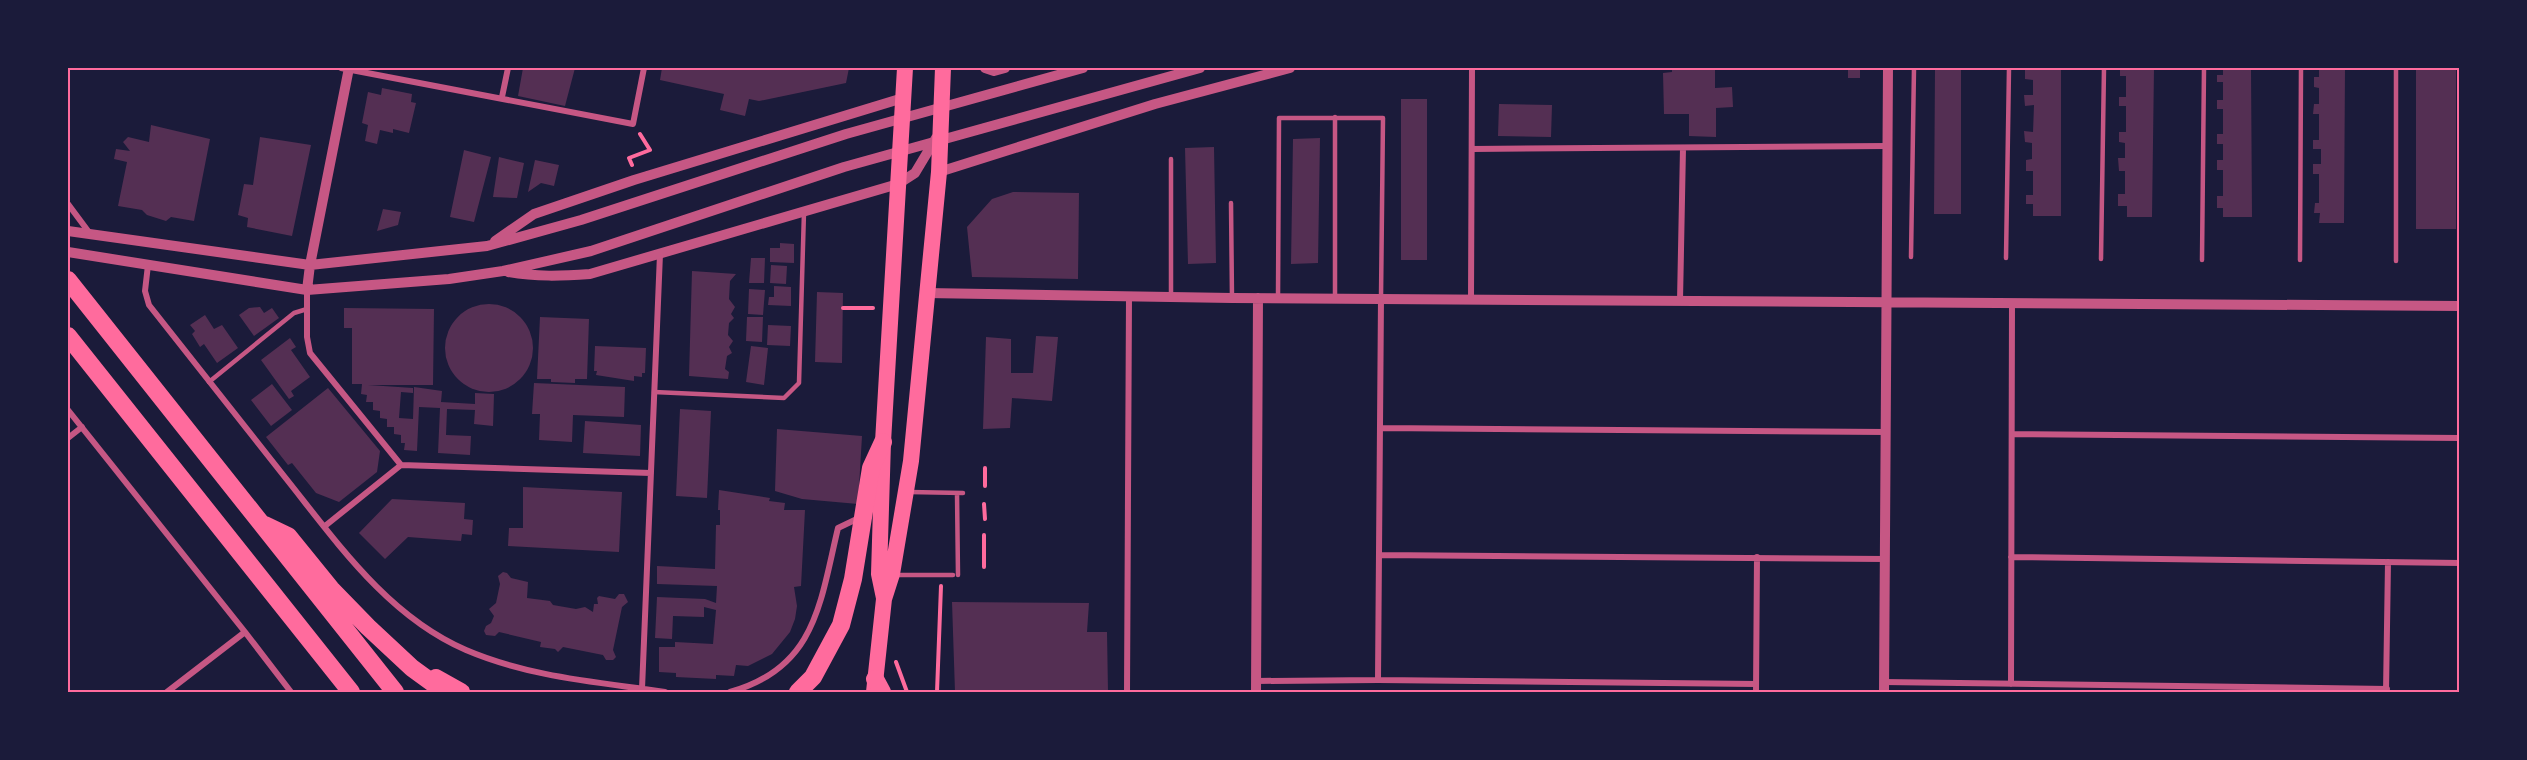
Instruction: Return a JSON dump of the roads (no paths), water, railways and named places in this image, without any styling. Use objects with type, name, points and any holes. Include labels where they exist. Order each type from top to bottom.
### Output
[{"type":"highway","points":[[884,599],[879,574],[904,68]]},
{"type":"highway","points":[[877,688],[884,599],[892,574],[911,461],[939,172],[943,68]]},
{"type":"highway","points":[[68,279],[394,693]]},
{"type":"highway","points":[[68,336],[351,693]]},
{"type":"highway","points":[[798,693],[813,676],[841,625],[853,579],[871,468],[884,442]]},
{"type":"highway","points":[[258,521],[288,536],[331,589],[412,668],[445,693]]},
{"type":"highway","points":[[412,668],[461,693]]},
{"type":"street","points":[[401,465],[310,353],[307,337],[307,290],[310,265],[346,68],[633,124],[644,68]]},
{"type":"street","points":[[502,98],[508,68]]},
{"type":"street","points":[[985,68],[993,71],[1005,68]]},
{"type":"street","points":[[68,231],[310,265],[487,246],[581,220],[846,134],[1083,68]]},
{"type":"street","points":[[68,252],[307,290],[427,281],[502,271],[591,251],[844,166],[1200,68]]},
{"type":"street","points":[[939,172],[1155,104],[1290,68]]},
{"type":"street","points":[[1471,299],[1472,68]]},
{"type":"street","points":[[1888,68],[1884,687],[2011,684],[2386,691],[2388,562]]},
{"type":"street","points":[[487,246],[534,214],[634,180],[903,98]]},
{"type":"street","points":[[502,271],[533,276],[590,274],[898,184],[915,173],[941,130]]},
{"type":"street","points":[[1472,149],[1887,146]]},
{"type":"street","points":[[1680,300],[1683,148]]},
{"type":"street","points":[[68,204],[91,235]]},
{"type":"street","points":[[642,689],[660,254]]},
{"type":"street","points":[[148,265],[145,291],[150,305],[356,566],[401,610],[432,633],[466,650],[544,675],[665,693]]},
{"type":"street","points":[[926,292],[1232,298],[2460,306]]},
{"type":"street","points":[[1126,693],[1129,297]]},
{"type":"street","points":[[1256,693],[1258,298]]},
{"type":"street","points":[[1378,680],[1381,298]]},
{"type":"street","points":[[2011,684],[2012,303]]},
{"type":"street","points":[[68,410],[291,693]]},
{"type":"street","points":[[68,438],[82,427]]},
{"type":"street","points":[[1381,428],[1886,432]]},
{"type":"street","points":[[2012,434],[2460,438]]},
{"type":"street","points":[[325,526],[401,465],[651,473]]},
{"type":"street","points":[[730,693],[766,678],[784,666],[798,649],[810,631],[817,610],[838,528],[865,515]]},
{"type":"street","points":[[1379,555],[1885,559]]},
{"type":"street","points":[[1756,693],[1757,557]]},
{"type":"street","points":[[2011,557],[2460,563]]},
{"type":"street","points":[[166,693],[245,632]]},
{"type":"street","points":[[1256,681],[1756,684]]},
{"type":"lane","points":[[1911,257],[1914,68]]},
{"type":"lane","points":[[2006,258],[2009,68]]},
{"type":"lane","points":[[2101,259],[2104,68]]},
{"type":"lane","points":[[2202,260],[2204,68]]},
{"type":"lane","points":[[2300,260],[2301,68]]},
{"type":"lane","points":[[2396,68],[2396,261]]},
{"type":"lane","points":[[1335,117],[1335,298]]},
{"type":"lane","points":[[1278,298],[1279,118],[1335,117],[1383,118],[1381,298]]},
{"type":"lane","points":[[1171,159],[1171,297]]},
{"type":"lane","points":[[1231,203],[1232,298]]},
{"type":"lane","points":[[654,392],[784,398],[799,383],[804,212]]},
{"type":"lane","points":[[209,382],[294,313],[307,309]]},
{"type":"lane","points":[[906,492],[963,493]]},
{"type":"lane","points":[[892,574],[956,575],[957,493]]}]
